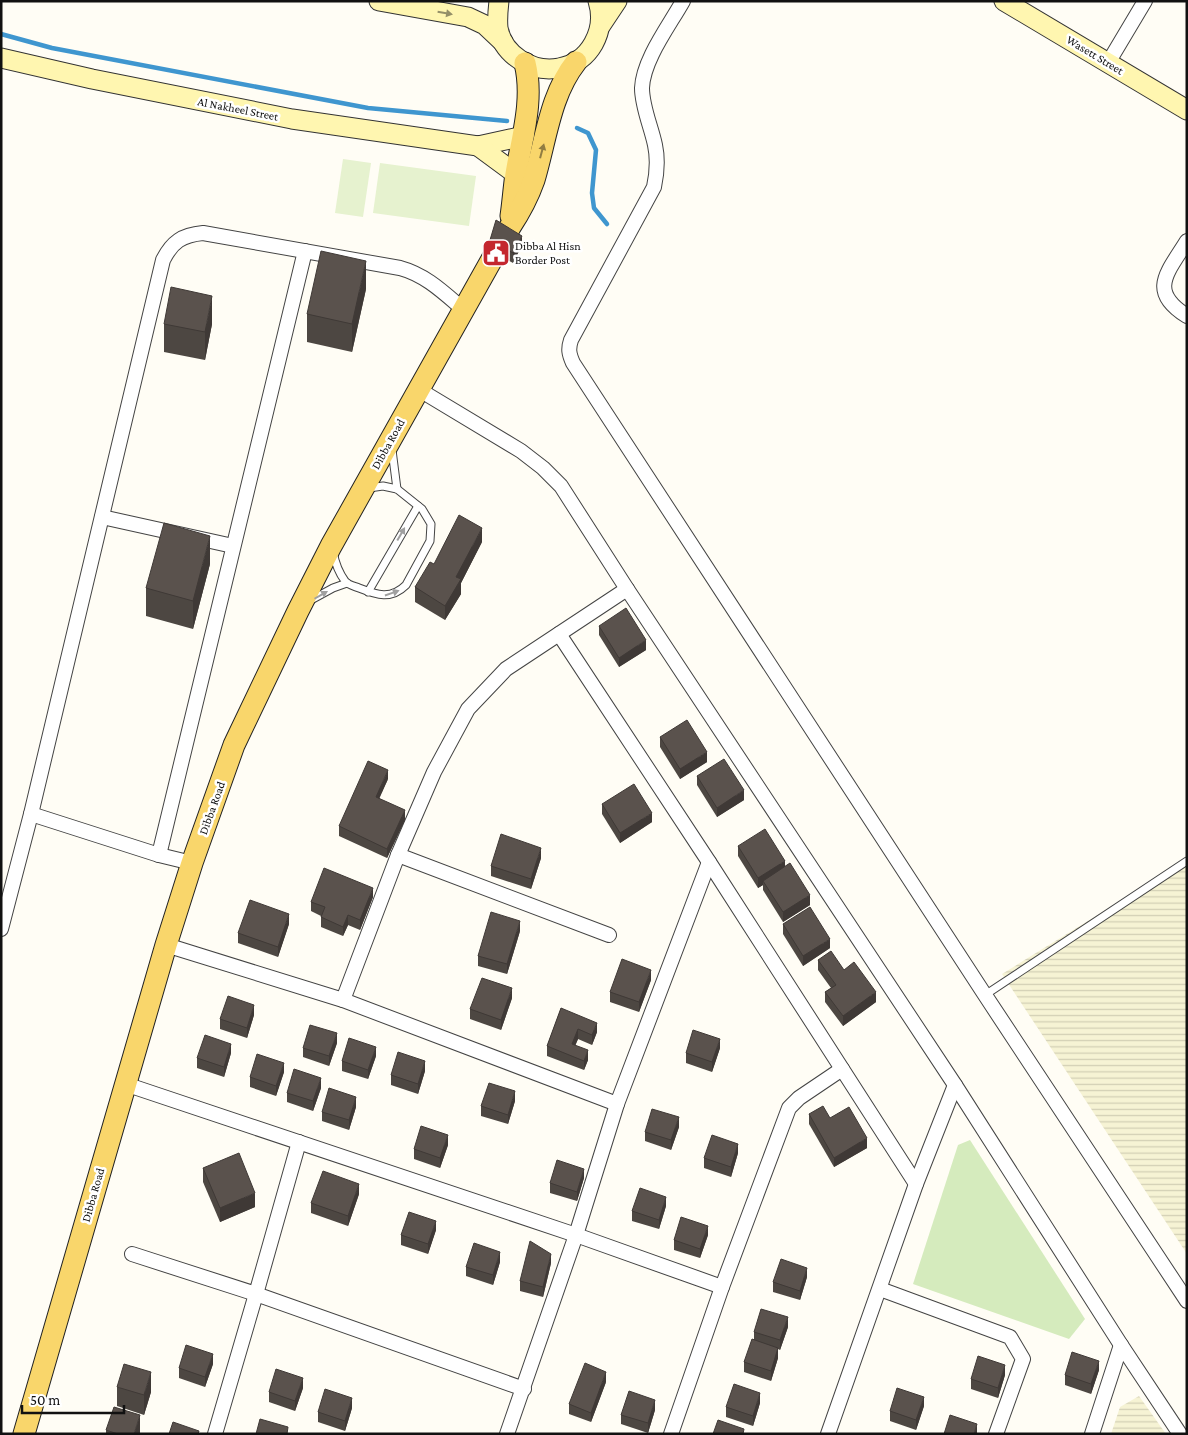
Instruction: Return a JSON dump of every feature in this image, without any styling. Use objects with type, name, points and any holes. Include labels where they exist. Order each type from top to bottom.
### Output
[{"type":"main road","points":[[379,1],[468,16],[485,25],[511,52],[525,63],[542,68],[559,68],[576,62],[588,52],[596,40],[601,25],[617,1]]},
{"type":"main road","points":[[499,1],[497,15],[499,30],[505,44]]},
{"type":"main road","points":[[598,1],[601,10],[601,25]]},
{"type":"main road","name":"Wasett Street","points":[[1004,1],[1187,110]]},
{"type":"main road","name":"Al Nakheel Street","points":[[1,58],[92,79],[292,119],[478,146],[524,136]]},
{"type":"main road","name":"Dibba Road","points":[[24,1434],[166,945],[192,863],[234,745],[331,546],[510,227],[525,176],[567,73],[576,62]]},
{"type":"main road","name":"Dibba Road","points":[[525,63],[529,93],[524,136],[525,176]]},
{"type":"main road","name":"Al Nakheel Street","points":[[478,146],[525,176]]},
{"type":"street","points":[[683,1],[654,51],[643,78],[643,99],[656,147],[657,161],[654,187],[571,340],[568,348],[570,356],[985,996],[1187,1301]]},
{"type":"street","points":[[1108,63],[1145,1]]},
{"type":"street","points":[[1,929],[31,814],[163,260],[169,249],[177,241],[190,234],[202,233],[413,272],[426,279],[464,310]]},
{"type":"street","points":[[1187,241],[1166,275],[1164,286],[1167,299],[1187,316]]},
{"type":"street","points":[[159,854],[304,251]]},
{"type":"street","points":[[418,389],[522,451],[561,486],[627,590],[955,1085],[1180,1434]]},
{"type":"street","points":[[102,517],[233,546]]},
{"type":"street","points":[[343,1000],[398,855],[434,772],[468,708],[506,669],[627,590]]},
{"type":"street","points":[[559,634],[710,862],[916,1184]]},
{"type":"street","points":[[31,814],[192,863]]},
{"type":"street","points":[[398,855],[609,935]]},
{"type":"street","points":[[507,1434],[576,1235],[618,1104],[710,862]]},
{"type":"street","points":[[166,945],[343,1000],[618,1104]]},
{"type":"street","points":[[671,1434],[722,1288],[789,1108],[799,1098],[842,1069]]},
{"type":"street","points":[[125,1084],[576,1235],[722,1288]]},
{"type":"street","points":[[828,1434],[916,1184],[955,1085]]},
{"type":"street","points":[[216,1434],[299,1142]]},
{"type":"street","points":[[132,1254],[256,1294],[524,1389]]},
{"type":"street","points":[[880,1289],[1010,1336],[1023,1358],[996,1434]]},
{"type":"street","points":[[1092,1434],[1121,1345]]},
{"type":"lane","points":[[392,438],[397,489]]},
{"type":"lane","points":[[331,546],[337,565],[346,583],[381,596],[388,596],[401,590],[406,585],[432,536],[429,518],[418,506],[397,489],[376,486],[362,491]]},
{"type":"lane","points":[[368,592],[418,506]]},
{"type":"lane","points":[[298,611],[321,594],[346,583]]},
{"type":"lane","points":[[985,996],[1187,861]]},
{"type":"shaded area","points":[[1187,860],[1187,1254],[1002,974]]},
{"type":"shaded area","points":[[1139,1396],[1166,1434],[1111,1434],[1120,1407]]},
{"type":"green space","points":[[343,159],[371,163],[363,217],[335,213]]},
{"type":"green space","points":[[380,163],[476,176],[469,226],[373,213]]},
{"type":"green space","points":[[970,1140],[1085,1319],[1069,1339],[913,1284],[958,1145]]},
{"type":"building","points":[[496,220],[522,236],[513,253],[490,240]]},
{"type":"building","points":[[321,251],[366,261],[352,324],[307,314]]},
{"type":"building","points":[[171,287],[212,296],[205,332],[164,324]]},
{"type":"building","points":[[459,515],[482,528],[456,577],[461,579],[445,606],[415,587],[430,562],[434,564]]},
{"type":"building","points":[[164,523],[210,536],[193,601],[146,588]]},
{"type":"building","points":[[626,608],[646,640],[619,658],[599,626]]},
{"type":"building","points":[[687,720],[707,752],[680,769],[660,737]]},
{"type":"building","points":[[724,759],[744,790],[717,808],[697,776]]},
{"type":"building","points":[[368,761],[388,770],[376,797],[405,810],[387,849],[339,826]]},
{"type":"building","points":[[634,784],[652,813],[620,833],[602,804]]},
{"type":"building","points":[[765,829],[785,861],[758,878],[738,846]]},
{"type":"building","points":[[501,834],[541,848],[531,879],[491,866]]},
{"type":"building","points":[[790,863],[810,895],[783,912],[763,881]]},
{"type":"building","points":[[324,868],[373,888],[360,920],[348,915],[343,927],[321,917],[325,907],[311,902]]},
{"type":"building","points":[[250,900],[289,914],[278,947],[238,933]]},
{"type":"building","points":[[810,907],[830,939],[803,956],[783,924]]},
{"type":"building","points":[[491,912],[520,921],[507,964],[478,956]]},
{"type":"building","points":[[831,951],[844,970],[854,962],[876,992],[843,1016],[825,992],[836,985],[818,960]]},
{"type":"building","points":[[622,959],[651,970],[639,1002],[610,992]]},
{"type":"building","points":[[482,978],[512,988],[501,1020],[470,1009]]},
{"type":"building","points":[[228,996],[254,1005],[247,1028],[220,1019]]},
{"type":"building","points":[[561,1008],[597,1023],[592,1035],[578,1029],[572,1044],[588,1050],[584,1061],[547,1046]]},
{"type":"building","points":[[310,1025],[337,1033],[329,1056],[303,1048]]},
{"type":"building","points":[[693,1030],[720,1039],[712,1062],[686,1053]]},
{"type":"building","points":[[205,1035],[231,1044],[224,1067],[197,1058]]},
{"type":"building","points":[[349,1038],[376,1047],[368,1070],[342,1061]]},
{"type":"building","points":[[398,1052],[425,1061],[418,1084],[391,1075]]},
{"type":"building","points":[[257,1054],[284,1063],[276,1086],[250,1077]]},
{"type":"building","points":[[294,1069],[321,1078],[313,1101],[287,1093]]},
{"type":"building","points":[[489,1083],[515,1091],[508,1115],[481,1106]]},
{"type":"building","points":[[329,1088],[356,1097],[349,1120],[322,1112]]},
{"type":"building","points":[[823,1106],[830,1118],[849,1107],[867,1138],[834,1158],[809,1114]]},
{"type":"building","points":[[652,1109],[679,1117],[671,1140],[645,1132]]},
{"type":"building","points":[[421,1126],[448,1135],[440,1158],[414,1149]]},
{"type":"building","points":[[712,1135],[738,1144],[731,1167],[704,1158]]},
{"type":"building","points":[[239,1153],[255,1193],[220,1208],[203,1168]]},
{"type":"building","points":[[557,1160],[584,1169],[577,1192],[550,1183]]},
{"type":"building","points":[[323,1171],[359,1184],[348,1216],[311,1203]]},
{"type":"building","points":[[640,1188],[666,1197],[659,1220],[632,1211]]},
{"type":"building","points":[[409,1212],[436,1221],[428,1244],[401,1235]]},
{"type":"building","points":[[681,1217],[708,1226],[700,1249],[674,1240]]},
{"type":"building","points":[[530,1241],[551,1254],[543,1287],[520,1281]]},
{"type":"building","points":[[474,1243],[500,1252],[493,1275],[466,1267]]},
{"type":"building","points":[[781,1259],[807,1268],[800,1291],[773,1282]]},
{"type":"building","points":[[761,1309],[788,1317],[780,1340],[754,1332]]},
{"type":"building","points":[[752,1339],[778,1348],[771,1371],[744,1362]]},
{"type":"building","points":[[186,1345],[213,1354],[205,1377],[179,1368]]},
{"type":"building","points":[[1072,1352],[1099,1361],[1091,1384],[1065,1375]]},
{"type":"building","points":[[978,1356],[1005,1365],[998,1388],[971,1379]]},
{"type":"building","points":[[585,1363],[606,1372],[591,1413],[569,1404]]},
{"type":"building","points":[[124,1364],[151,1372],[144,1395],[117,1387]]},
{"type":"building","points":[[276,1369],[303,1378],[295,1401],[269,1392]]},
{"type":"building","points":[[734,1384],[760,1393],[753,1416],[726,1407]]},
{"type":"building","points":[[897,1388],[924,1397],[916,1420],[890,1411]]},
{"type":"building","points":[[325,1389],[352,1398],[345,1421],[318,1412]]},
{"type":"building","points":[[629,1391],[655,1400],[648,1423],[621,1415]]},
{"type":"building","points":[[114,1407],[140,1415],[134,1434],[118,1434],[106,1430]]},
{"type":"building","points":[[950,1415],[977,1424],[974,1434],[944,1434]]},
{"type":"building","points":[[260,1419],[288,1427],[287,1434],[256,1434]]},
{"type":"building","points":[[718,1420],[744,1429],[743,1434],[713,1434]]},
{"type":"building","points":[[173,1422],[199,1431],[198,1434],[169,1434]]},
{"type":"waterway","points":[[1,34],[52,48],[368,108],[507,121]]},
{"type":"waterway","points":[[577,128],[588,133],[596,150],[592,193],[594,208],[607,224]]},
{"type":"place","name":"Dibba Al Hisn Border Post","points":[[496,253]]}]
